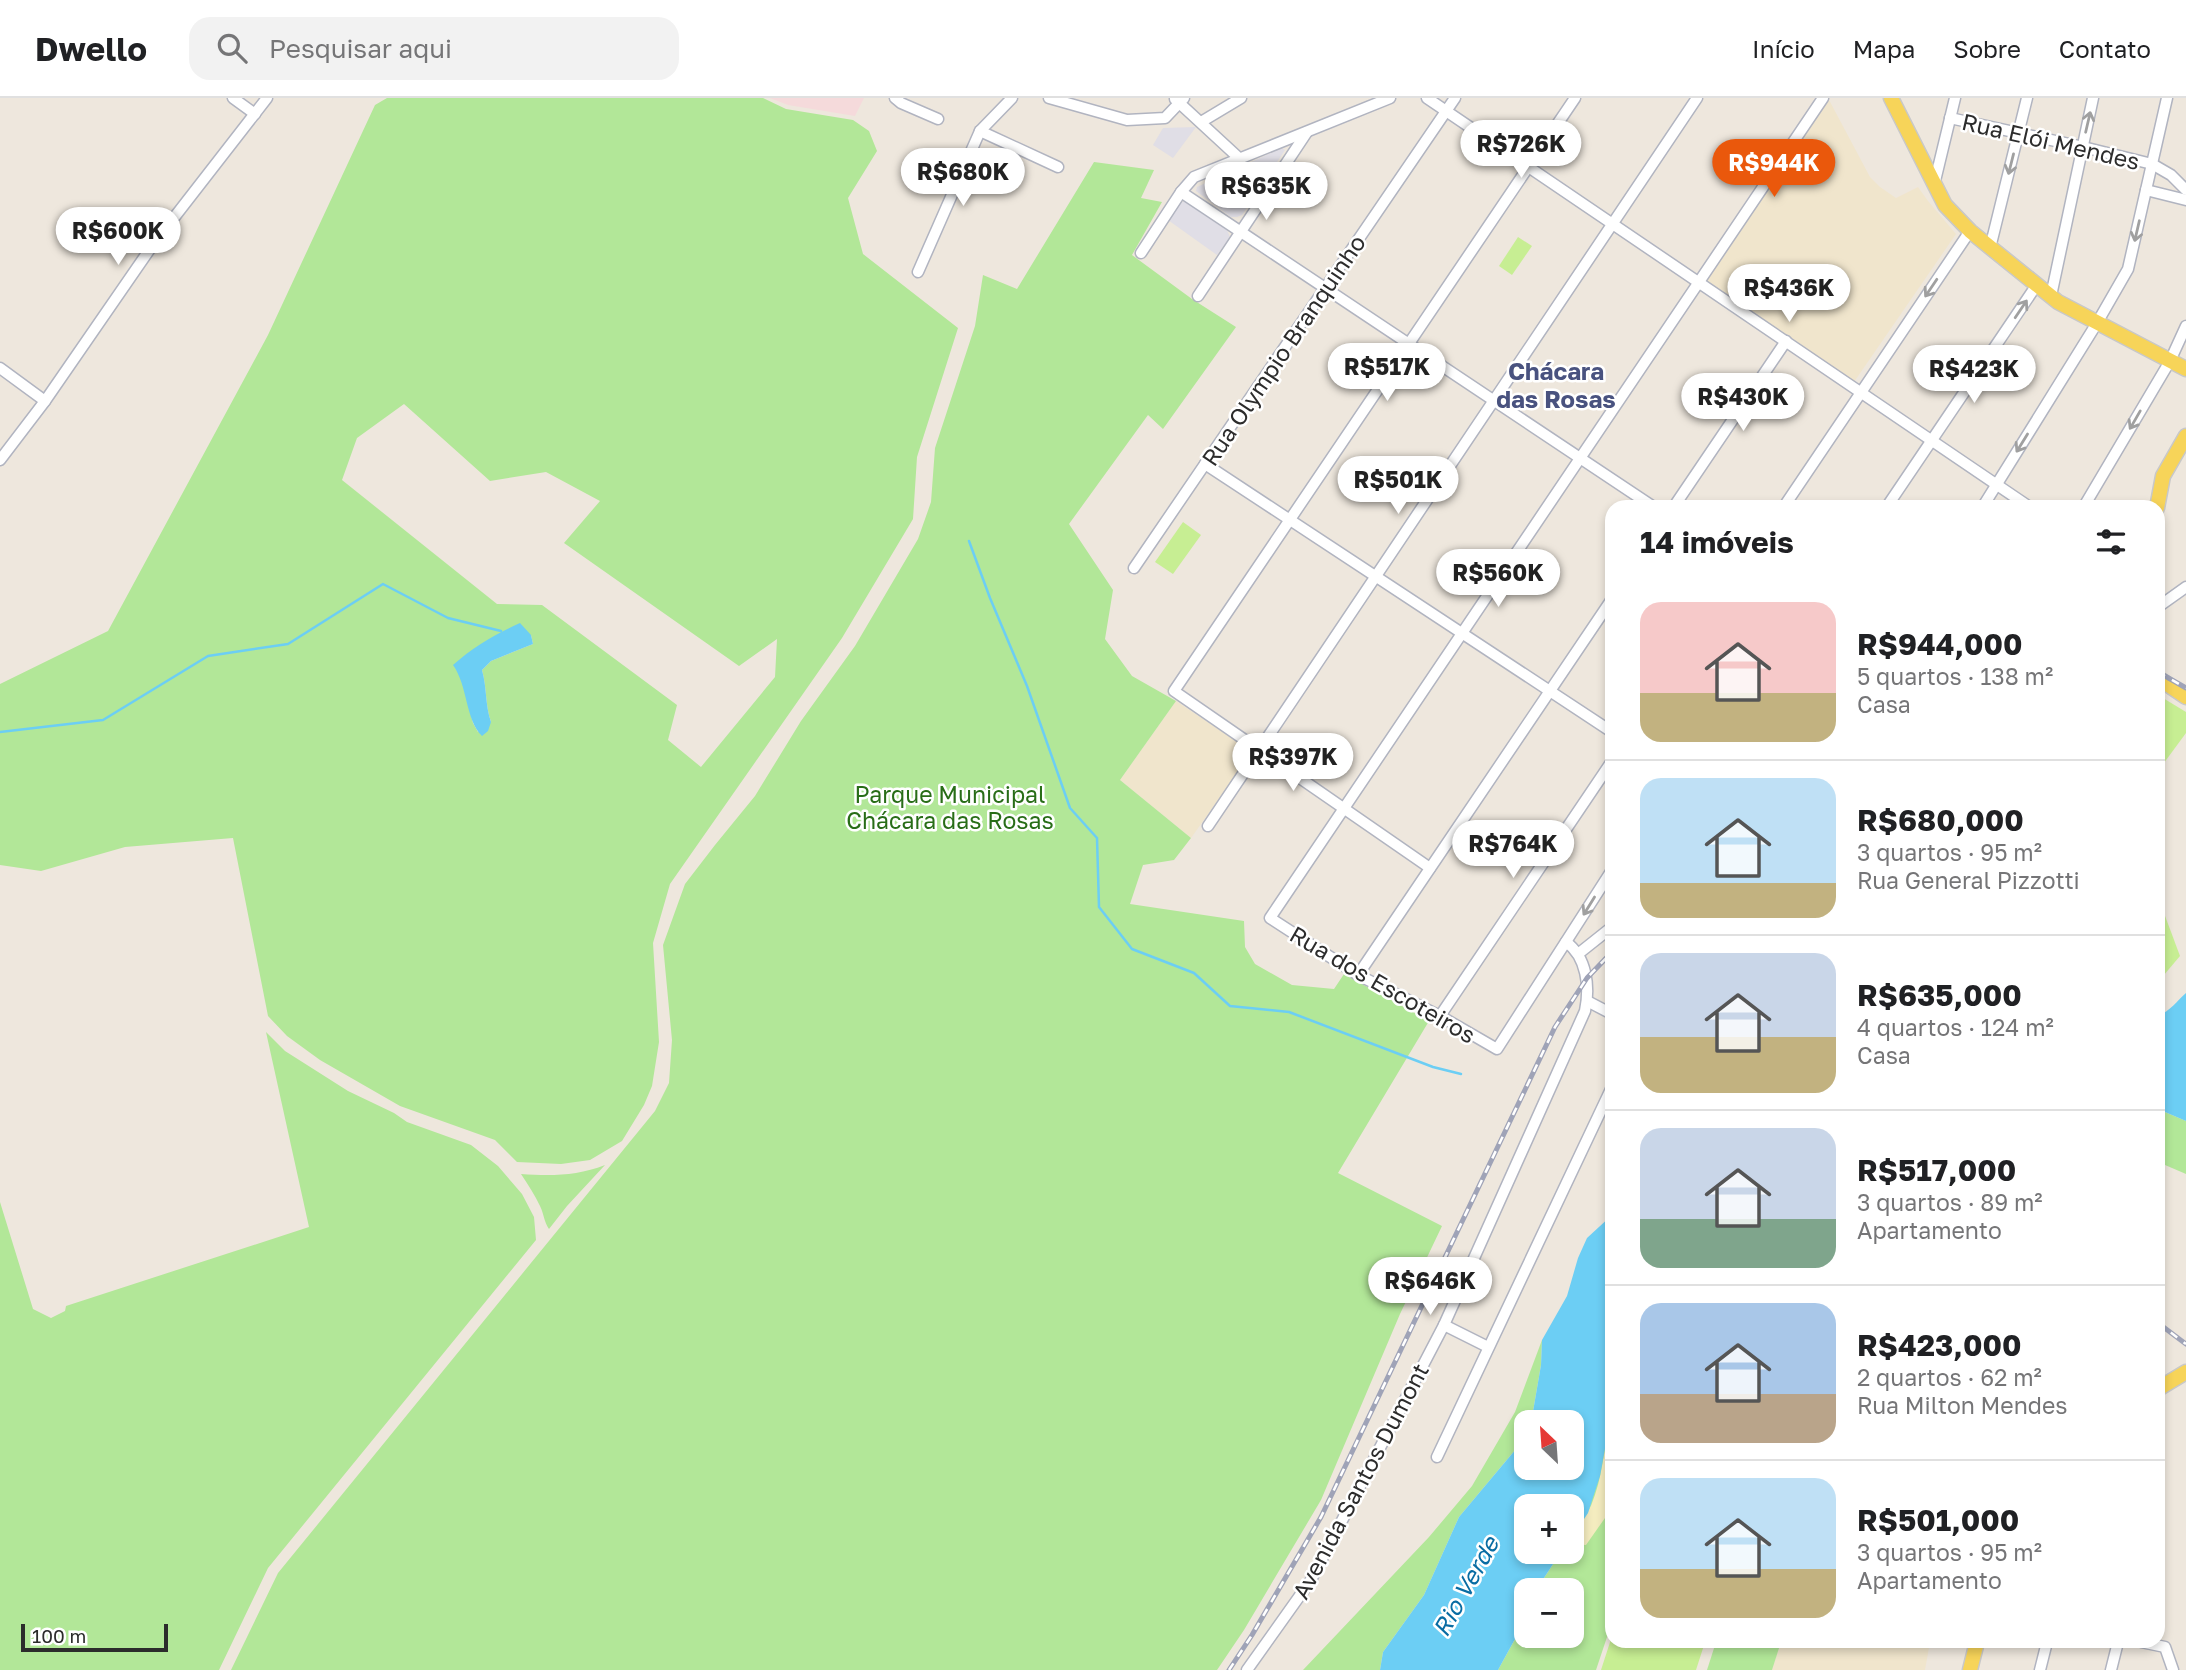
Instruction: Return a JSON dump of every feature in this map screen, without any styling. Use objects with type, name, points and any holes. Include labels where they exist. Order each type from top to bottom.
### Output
[{"type":"main road","points":[[1891,98],[1945,205],[1970,231],[2050,296],[2186,369]]},
{"type":"main road","points":[[2158,500],[2163,476],[2186,436]]},
{"type":"main road","points":[[2165,683],[2186,697]]},
{"type":"main road","points":[[2165,1385],[2186,1372]]},
{"type":"main road","points":[[1970,1670],[1976,1648]]},
{"type":"street","points":[[233,98],[254,114]]},
{"type":"street","points":[[0,460],[45,401],[152,246],[267,98]]},
{"type":"street","points":[[895,98],[938,119]]},
{"type":"street","points":[[918,272],[979,131],[1012,98]]},
{"type":"street","points":[[1049,98],[1127,120],[1165,118],[1179,100],[1240,159]]},
{"type":"street","points":[[1201,122],[1241,98]]},
{"type":"street","points":[[1141,253],[1194,177],[1390,98]]},
{"type":"street","points":[[1427,98],[2019,500]]},
{"type":"street","name":"Rua Olympio Branquinho","points":[[1134,568],[1455,98]]},
{"type":"street","points":[[1430,868],[1174,691],[1575,98]]},
{"type":"street","points":[[1208,826],[1697,98]]},
{"type":"street","points":[[1934,185],[1955,98]]},
{"type":"street","points":[[1990,248],[2027,98]]},
{"type":"street","points":[[2050,296],[2093,98]]},
{"type":"street","points":[[1987,500],[2128,269],[2167,98]]},
{"type":"street","points":[[1344,808],[1820,100]]},
{"type":"street","name":"Rua Elói Mendes","points":[[1950,118],[2152,164],[2171,175],[2186,190]]},
{"type":"street","points":[[979,131],[1058,167]]},
{"type":"street","points":[[1198,296],[1308,131]]},
{"type":"street","name":"Rua Elói Mendes","points":[[2146,190],[2186,200]]},
{"type":"street","points":[[1181,192],[1643,500]]},
{"type":"street","points":[[1788,500],[1970,231]]},
{"type":"street","points":[[1891,500],[2036,286]]},
{"type":"street","points":[[2089,500],[2170,361],[2186,327]]},
{"type":"street","points":[[1678,500],[1786,341]]},
{"type":"street","points":[[0,368],[45,401]]},
{"type":"street","points":[[1205,464],[1605,727]]},
{"type":"street","points":[[2165,599],[2186,587]]},
{"type":"street","points":[[1358,975],[1605,609]]},
{"type":"street","points":[[1440,1016],[1605,771]]},
{"type":"street","name":"Rua dos Escoteiros","points":[[1344,808],[1270,918],[1358,975],[1440,1016],[1497,1049],[1566,942]]},
{"type":"street","points":[[1566,942],[1605,881]]},
{"type":"street","points":[[1578,954],[1605,933]]},
{"type":"street","name":"Avenida Santos Dumont","points":[[1247,1670],[1311,1580],[1444,1325],[1585,1011],[1587,978],[1578,954],[1566,942]]},
{"type":"street","points":[[1587,1001],[1605,1010]]},
{"type":"street","points":[[1437,1457],[1605,1102]]},
{"type":"street","points":[[1444,1325],[1488,1347]]},
{"type":"street","points":[[2165,1647],[2173,1670]]},
{"type":"street","points":[[2040,1670],[2046,1648]]},
{"type":"street","points":[[2111,1670],[2116,1648]]},
{"type":"shaded area","points":[[770,98],[864,98],[855,116],[788,105]]},
{"type":"shaded area","points":[[1828,98],[1870,177],[1896,198],[1918,187],[1956,234],[1854,382],[1706,281]]},
{"type":"shaded area","points":[[1196,127],[1173,158],[1153,145],[1163,128]]},
{"type":"shaded area","points":[[1282,148],[1285,150],[1242,215],[1231,217],[1196,191],[1197,187]]},
{"type":"shaded area","points":[[1186,201],[1227,230],[1230,237],[1217,255],[1168,220],[1179,203]]},
{"type":"shaded area","points":[[1176,701],[1252,752],[1191,838],[1120,780]]},
{"type":"shaded area","points":[[1779,1648],[1929,1648],[1925,1670],[1772,1670]]},
{"type":"green space","points":[[387,98],[763,98],[786,109],[853,120],[869,131],[877,151],[848,198],[863,254],[958,328],[917,457],[913,519],[842,638],[670,884],[653,943],[659,1042],[652,1086],[622,1141],[590,1160],[561,1164],[517,1162],[495,1140],[400,1106],[320,1060],[287,1036],[268,1016],[233,838],[125,847],[41,871],[0,865],[0,684],[108,631],[268,335],[375,105]],"holes":[[[404,404],[490,481],[546,472],[600,501],[564,543],[739,666],[777,639],[775,677],[701,767],[668,740],[677,705],[542,605],[497,604],[342,480],[357,438]],[[531,635],[533,644],[491,661],[482,670],[491,722],[478,732],[473,723],[461,676]]]},
{"type":"green space","name":"Parque Municipal Chácara das Rosas","points":[[1094,162],[1154,170],[1141,198],[1162,202],[1132,255],[1236,327],[1163,429],[1148,415],[1069,524],[1113,590],[1105,639],[1132,676],[1176,701],[1120,780],[1191,838],[1174,860],[1143,865],[1130,904],[1244,921],[1245,947],[1255,964],[1292,985],[1334,989],[1344,974],[1429,1021],[1338,1173],[1442,1226],[1400,1314],[1321,1500],[1244,1630],[1217,1670],[231,1670],[278,1573],[655,1111],[669,1083],[672,1040],[663,945],[685,884],[755,796],[801,721],[855,646],[918,539],[931,502],[935,448],[975,326],[983,275],[1017,289]]},
{"type":"green space","points":[[1518,237],[1532,246],[1512,275],[1499,266]]},
{"type":"green space","points":[[1183,522],[1201,535],[1173,574],[1155,562]]},
{"type":"green space","points":[[2165,699],[2186,712],[2186,733],[2165,762]]},
{"type":"green space","points":[[2165,916],[2180,956],[2165,974]]},
{"type":"green space","points":[[266,1032],[285,1051],[348,1091],[407,1122],[471,1145],[498,1166],[522,1194],[534,1217],[536,1240],[268,1568],[219,1670],[0,1670],[0,1202],[33,1309],[51,1318],[65,1311],[66,1306],[309,1227]]},
{"type":"green space","points":[[2165,1112],[2186,1121],[2186,1174],[2165,1165]]},
{"type":"green space","points":[[605,1165],[549,1229],[538,1202],[521,1174],[564,1174]]},
{"type":"green space","points":[[1542,1340],[1541,1365],[1533,1410],[1516,1410]]},
{"type":"green space","points":[[1514,1414],[1514,1451],[1459,1517],[1424,1595],[1383,1652],[1380,1670],[1303,1670],[1429,1537],[1472,1486]]},
{"type":"green space","points":[[1605,1444],[1605,1643],[1596,1670],[1498,1670],[1514,1641],[1514,1648],[1584,1648],[1584,1578],[1544,1578],[1553,1564],[1584,1564],[1584,1519],[1588,1513]]},
{"type":"green space","points":[[1608,1648],[1703,1648],[1696,1670],[1601,1670]]},
{"type":"green space","points":[[1714,1648],[1779,1648],[1772,1670],[1707,1670]]},
{"type":"sand","points":[[1605,1450],[1605,1518],[1584,1545],[1584,1518],[1595,1495]]},
{"type":"water","points":[[520,623],[531,635],[533,644],[491,661],[482,670],[491,722],[488,731],[482,736],[472,721],[458,673],[453,665],[485,641]]},
{"type":"water","points":[[2186,993],[2186,1121],[2165,1112],[2165,1011]]},
{"type":"water","name":"Rio Verde","points":[[1605,1221],[1605,1448],[1600,1476],[1588,1513],[1584,1519],[1584,1494],[1514,1494],[1514,1564],[1553,1564],[1544,1578],[1514,1578],[1514,1641],[1498,1670],[1380,1670],[1383,1652],[1424,1595],[1459,1517],[1514,1451],[1514,1480],[1584,1480],[1584,1410],[1533,1410],[1541,1365],[1542,1340],[1567,1296],[1587,1238]]},
{"type":"waterway","points":[[969,541],[1027,686],[1070,808],[1097,838],[1099,907],[1132,949],[1194,973],[1230,1006],[1289,1012],[1433,1067],[1461,1074]]},
{"type":"waterway","points":[[0,732],[103,720],[208,656],[288,644],[383,584],[448,618],[501,631]]},
{"type":"railway","points":[[2165,676],[2186,688]]},
{"type":"railway","points":[[1229,1670],[1321,1517],[1555,1027],[1587,978],[1605,959]]},
{"type":"railway","points":[[2165,1328],[2186,1344]]},
{"type":"district","name":"Chácara das Rosas","points":[[1556,384]]}]
